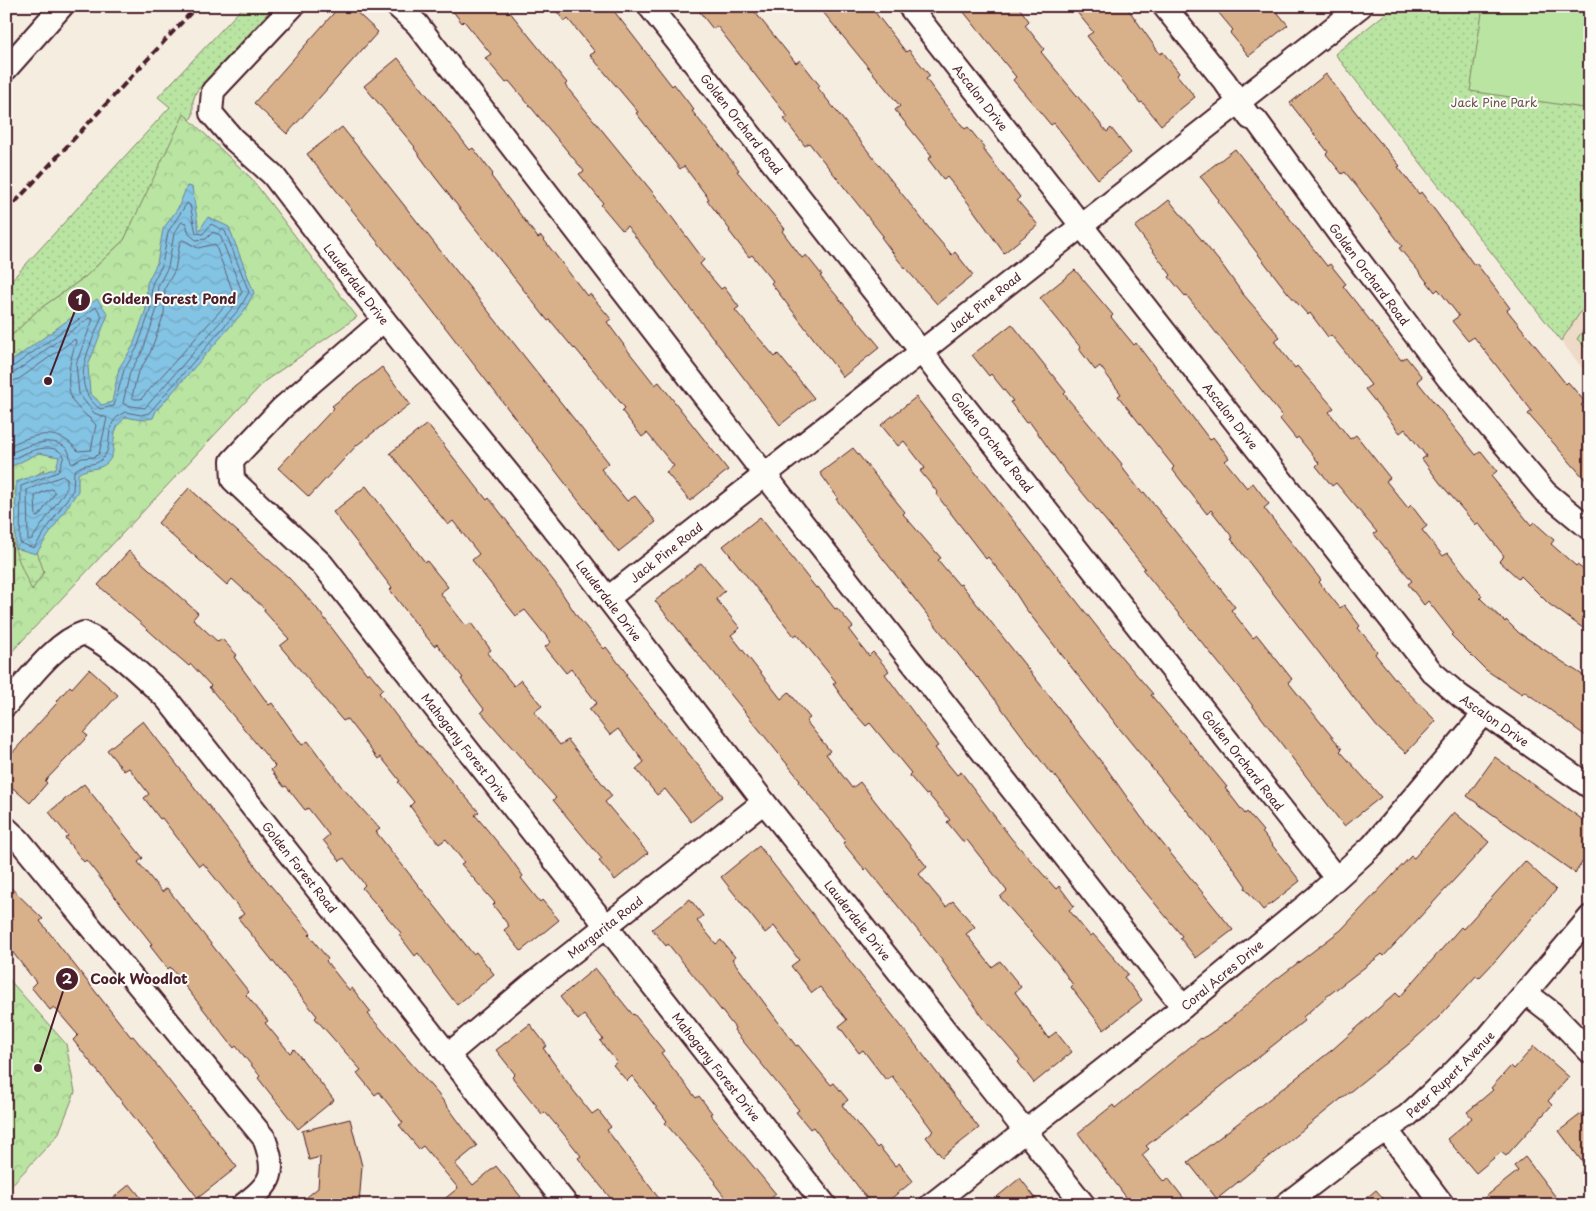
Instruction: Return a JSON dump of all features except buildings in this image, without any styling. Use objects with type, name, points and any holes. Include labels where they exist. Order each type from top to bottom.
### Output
[{"type":"street","points":[[6,68],[62,6]]},
{"type":"street","name":"Lauderdale Drive","points":[[294,6],[213,91],[211,113],[233,139],[274,176],[384,320],[608,598],[764,802],[1084,1205]]},
{"type":"street","points":[[398,6],[417,24],[765,475],[1183,1006]]},
{"type":"street","name":"Golden Orchard Road","points":[[649,6],[1336,878]]},
{"type":"street","name":"Ascalon Drive","points":[[908,6],[1432,672],[1484,714],[1590,788]]},
{"type":"street","name":"Golden Orchard Road","points":[[1164,6],[1225,82],[1250,118],[1256,120],[1448,378],[1545,492],[1590,529]]},
{"type":"street","name":"Jack Pine Road","points":[[608,598],[1361,6]]},
{"type":"street","name":"Mahogany Forest Drive","points":[[384,320],[282,408],[232,460],[234,480],[322,564],[825,1205]]},
{"type":"street","name":"Golden Forest Road","points":[[6,705],[60,646],[73,636],[84,633],[105,644],[166,698],[565,1204]]},
{"type":"street","name":"Coral Acres Drive","points":[[931,1205],[1183,1006],[1336,878],[1372,846],[1484,714]]},
{"type":"street","name":"Margarita Road","points":[[448,1054],[531,985],[764,802]]},
{"type":"street","points":[[6,828],[19,840],[264,1138],[273,1169],[265,1187],[243,1205]]},
{"type":"street","name":"Peter Rupert Avenue","points":[[1286,1205],[1386,1129],[1407,1116],[1449,1077],[1488,1037],[1590,917]]},
{"type":"street","points":[[1526,992],[1552,1013],[1590,1052]]},
{"type":"street","points":[[1386,1129],[1443,1205]]},
{"type":"shaded area","points":[[1590,298],[1590,378],[1561,341]]},
{"type":"green space","points":[[244,6],[274,6],[196,92],[193,101],[193,115],[124,240],[85,277],[38,310],[6,341],[6,286],[170,107],[158,97]]},
{"type":"green space","name":"Jack Pine Park","points":[[1395,6],[1590,6],[1590,298],[1561,341],[1335,54]]},
{"type":"green space","points":[[1483,6],[1590,6],[1590,109],[1470,91]]},
{"type":"green space","points":[[184,114],[251,178],[357,317],[265,381],[6,658],[6,341],[38,310],[85,277],[124,240]]},
{"type":"green space","points":[[1590,320],[1590,352],[1577,339]]},
{"type":"green space","points":[[44,469],[35,498],[34,543],[44,572],[32,590],[13,544],[10,530],[9,506],[15,492]]},
{"type":"green space","points":[[6,976],[66,1044],[75,1092],[58,1135],[6,1191]]},
{"type":"water","points":[[187,186],[192,187],[199,231],[208,217],[229,227],[254,293],[244,311],[156,411],[153,418],[141,420],[126,417],[120,423],[116,429],[111,458],[104,465],[78,474],[78,491],[36,554],[15,548],[16,482],[56,468],[59,457],[39,453],[6,469],[6,365],[97,299],[108,314],[88,366],[90,393],[102,405],[112,402],[119,368],[133,346],[146,309],[147,283],[157,263],[163,229],[178,208]]},
{"type":"railway","points":[[6,212],[197,6]]},
{"type":"place","name":"Golden Forest Pond","points":[[48,381]]},
{"type":"place","name":"Cook Woodlot","points":[[38,1068]]}]
